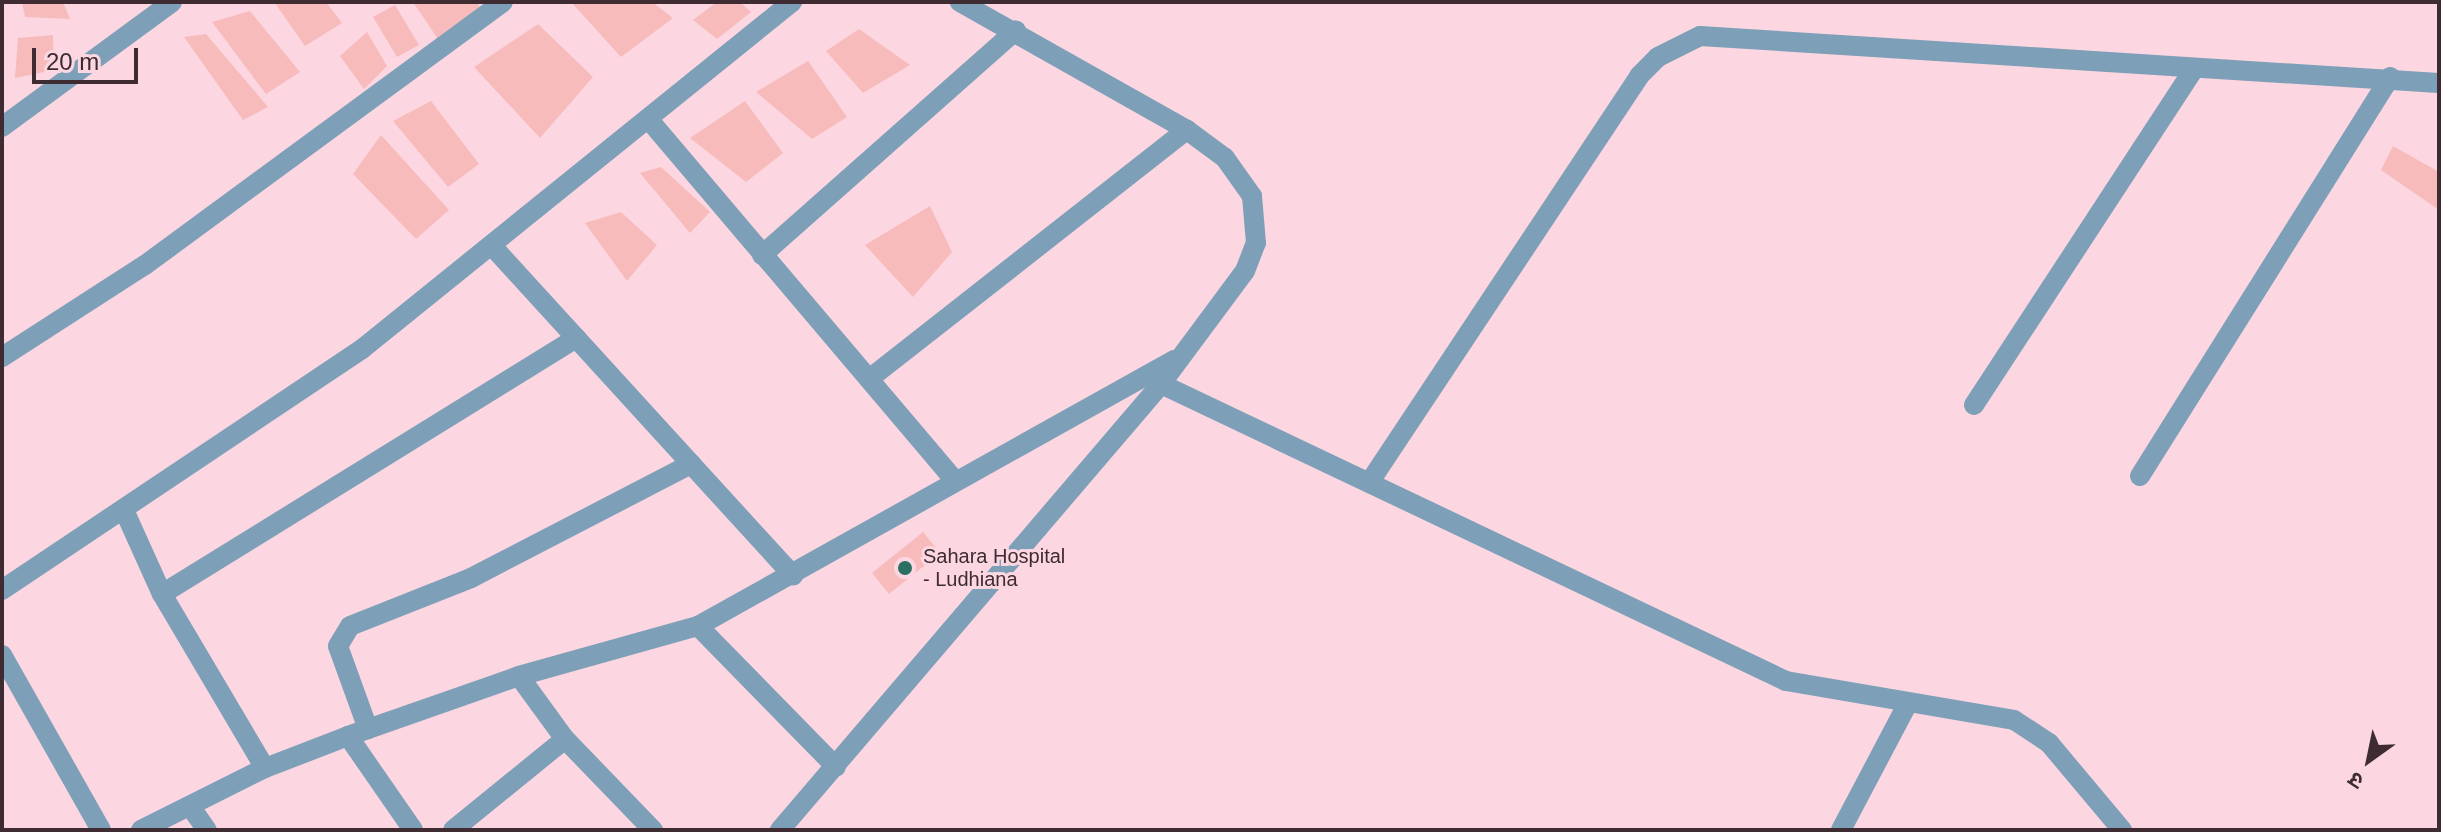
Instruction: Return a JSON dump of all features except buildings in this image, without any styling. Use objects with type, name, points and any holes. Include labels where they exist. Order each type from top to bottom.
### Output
[{"type":"street","points":[[2,127],[172,2]]},
{"type":"street","points":[[2,357],[145,265],[503,2]]},
{"type":"street","points":[[2,590],[362,349],[650,121],[792,2]]},
{"type":"street","points":[[780,830],[1161,384],[1245,271],[1256,232],[1252,196],[1239,176],[1187,130],[1016,30],[960,2]]},
{"type":"street","points":[[762,255],[1016,30]]},
{"type":"street","points":[[1371,480],[1639,76],[1674,47],[1718,35],[2192,72],[2390,77],[2439,83]]},
{"type":"street","points":[[1974,405],[2192,72]]},
{"type":"street","points":[[2140,476],[2390,77]]},
{"type":"street","points":[[650,121],[954,480]]},
{"type":"street","points":[[869,379],[1187,130]]},
{"type":"street","points":[[493,247],[793,575]]},
{"type":"street","points":[[162,594],[576,338]]},
{"type":"street","points":[[141,830],[265,768],[348,736],[519,676],[698,626],[1182,355]]},
{"type":"street","points":[[1161,384],[1371,480],[1786,681],[1907,705],[1993,716],[2029,728],[2122,830]]},
{"type":"street","points":[[368,729],[338,646],[350,626],[471,578],[691,464]]},
{"type":"street","points":[[124,510],[162,594],[265,768]]},
{"type":"street","points":[[698,626],[836,767]]},
{"type":"street","points":[[2,655],[101,830]]},
{"type":"street","points":[[519,676],[565,739],[653,830]]},
{"type":"street","points":[[1841,830],[1907,705]]},
{"type":"street","points":[[348,736],[413,830]]},
{"type":"street","points":[[453,830],[565,739]]},
{"type":"street","points":[[190,806],[207,830]]},
{"type":"place","name":"Sahara Hospital - Ludhiana","points":[[905,568]]}]
